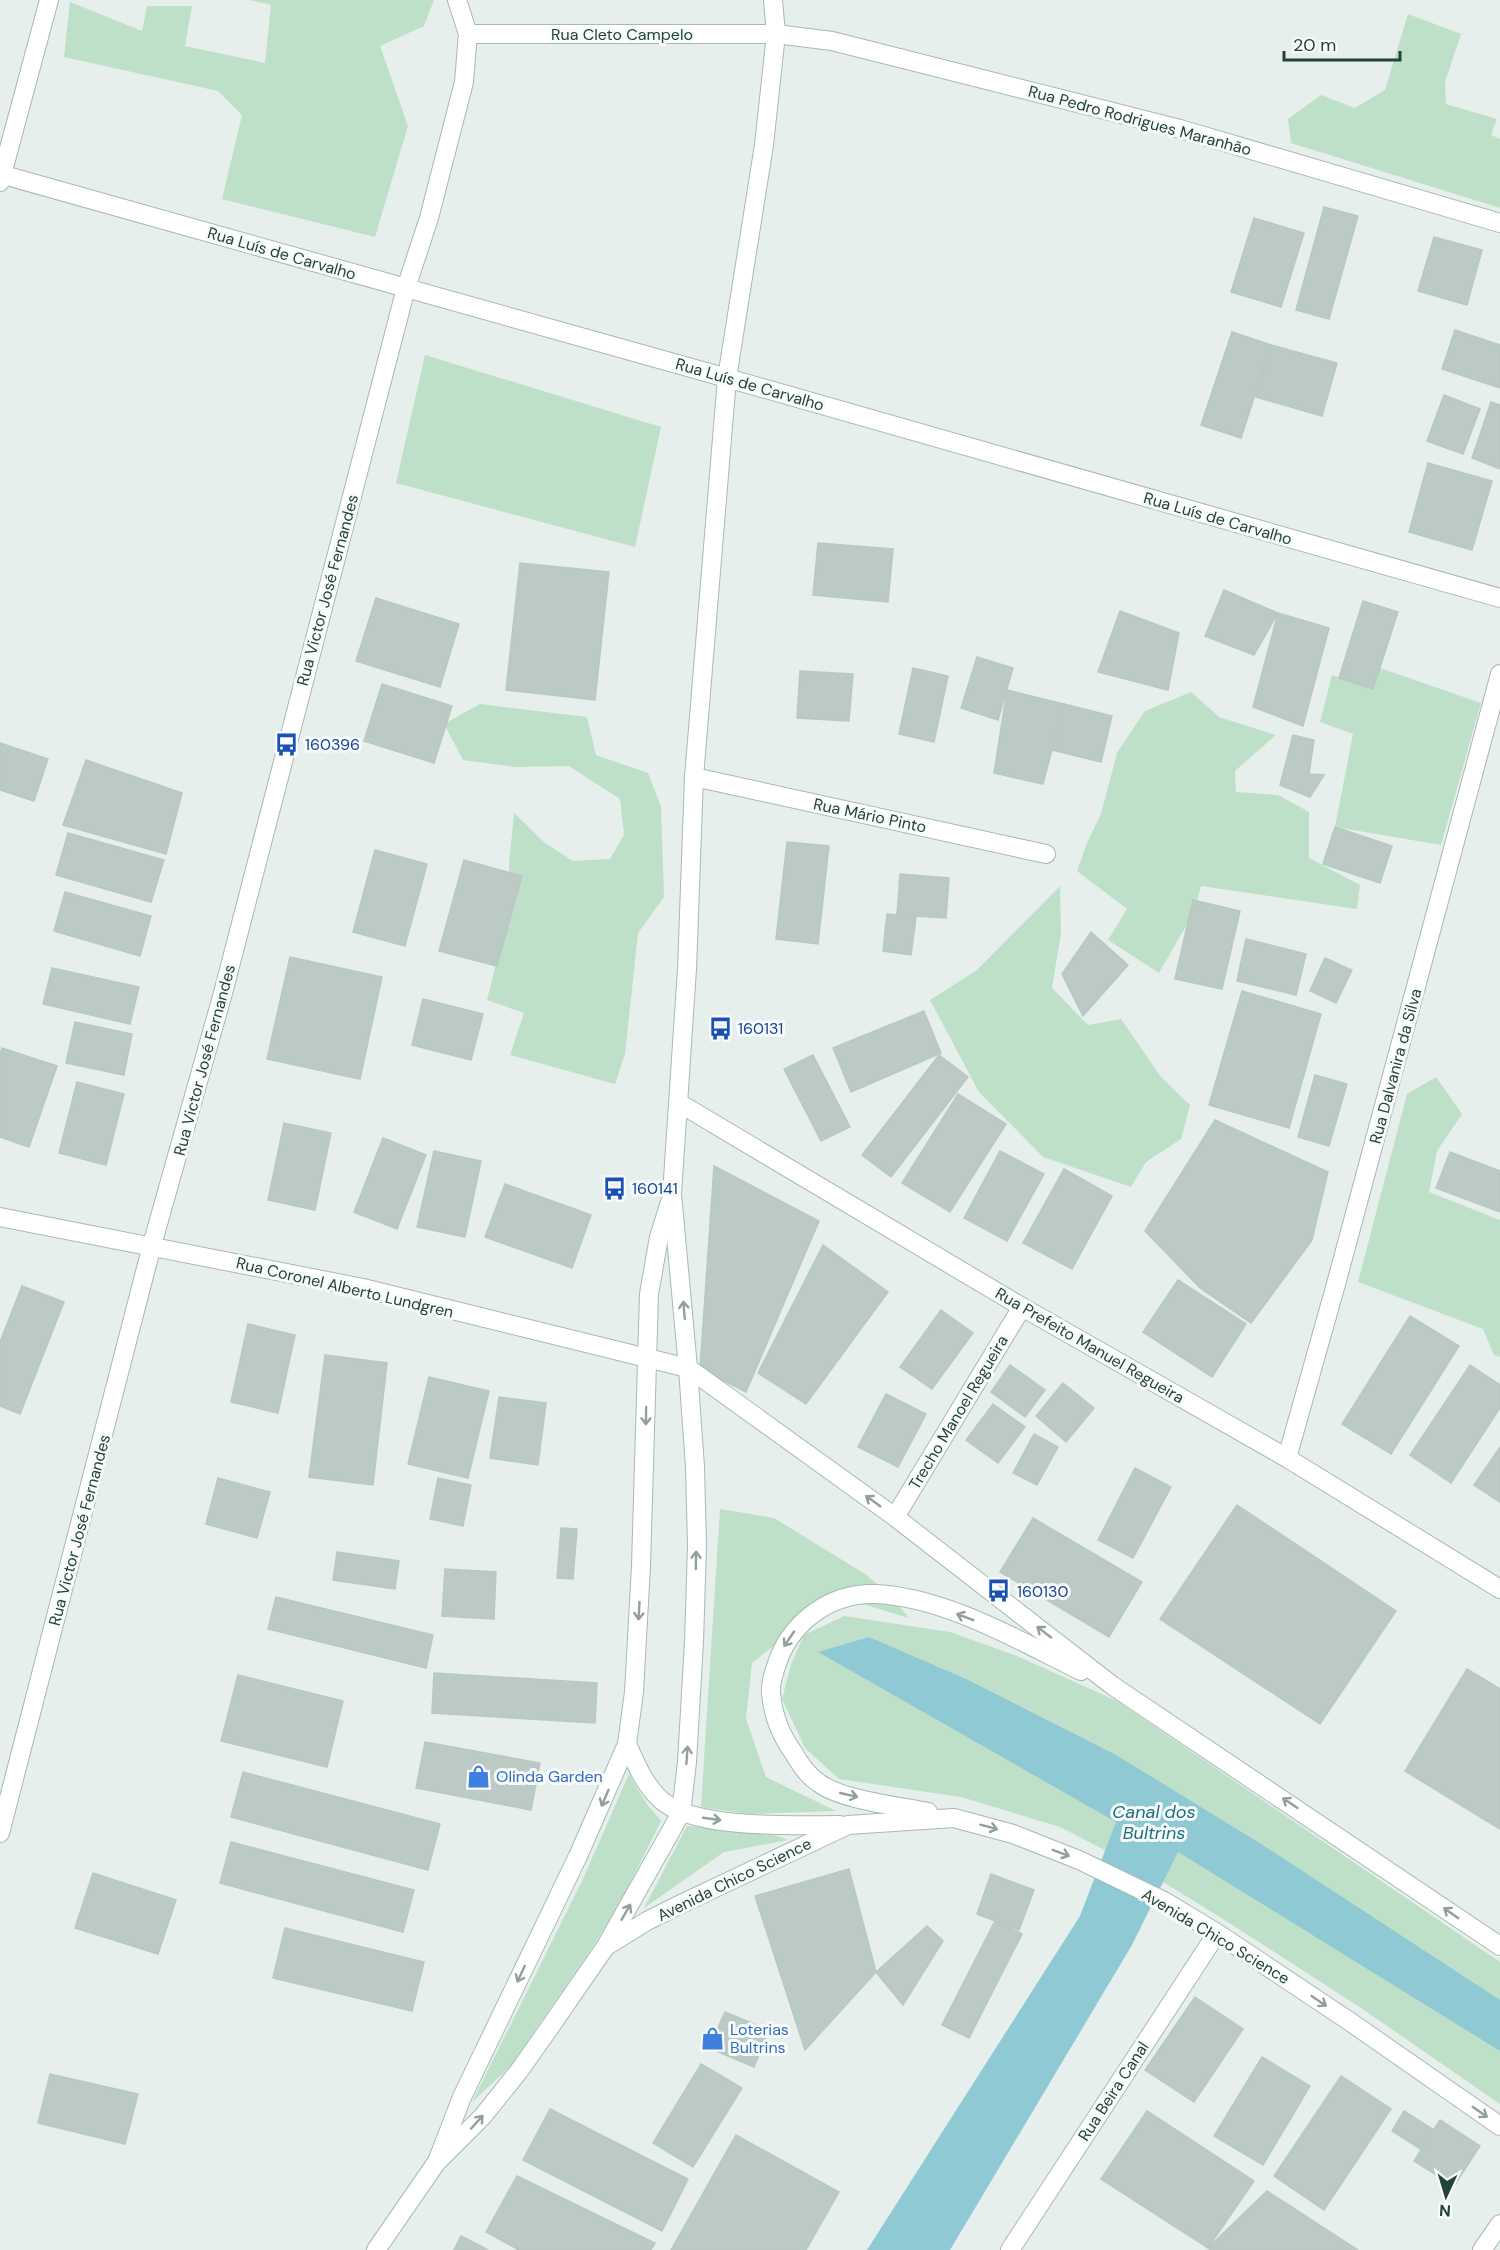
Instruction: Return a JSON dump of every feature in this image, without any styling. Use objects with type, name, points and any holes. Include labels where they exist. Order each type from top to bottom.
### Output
[{"type":"street","points":[[1,177],[49,0]]},
{"type":"street","points":[[406,288],[429,218],[464,82],[468,34],[457,0]]},
{"type":"street","points":[[376,2250],[436,2163],[475,2125],[519,2071],[606,1946],[681,1813],[687,1762],[697,1556],[695,1467],[672,1194],[687,969],[694,777],[728,378],[764,145],[776,34],[772,0]]},
{"type":"street","name":"Rua Cleto Campelo","points":[[468,34],[776,34]]},
{"type":"street","name":"Rua Pedro Rodrigues Maranhão","points":[[776,34],[832,41],[1146,121],[1500,223]]},
{"type":"street","name":"Rua Luís de Carvalho","points":[[1,177],[728,378],[1500,598]]},
{"type":"street","name":"Rua Victor José Fernandes","points":[[0,1833],[152,1245],[226,982],[406,288]]},
{"type":"street","name":"Rua Dalvanira da Silva","points":[[1287,1458],[1340,1272],[1500,674]]},
{"type":"street","name":"Rua Mário Pinto","points":[[694,777],[1046,854]]},
{"type":"street","name":"Rua Prefeito Manuel Regueira","points":[[679,1103],[1022,1307],[1287,1458],[1500,1589]]},
{"type":"street","points":[[436,2163],[462,2097],[578,1856],[627,1744],[634,1692],[639,1606],[649,1303],[652,1268],[672,1194]]},
{"type":"street","name":"Rua Coronel Alberto Lundgren","points":[[0,1217],[363,1288],[688,1368]]},
{"type":"street","name":"Trecho Manoel Regueira","points":[[896,1517],[1022,1307]]},
{"type":"street","points":[[688,1368],[896,1517],[1113,1686],[1500,1946]]},
{"type":"street","points":[[954,1818],[838,1793],[820,1785],[805,1771],[780,1734],[771,1691],[775,1668],[783,1647],[796,1629],[815,1612],[849,1596],[875,1594],[939,1607],[987,1625],[1113,1686]]},
{"type":"street","points":[[627,1744],[638,1768],[659,1799],[681,1813],[746,1823],[848,1825]]},
{"type":"street","name":"Avenida Chico Science","points":[[606,1946],[647,1921],[848,1825],[954,1818],[1013,1834],[1095,1868],[1164,1901],[1217,1933],[1349,2021],[1500,2126]]},
{"type":"street","name":"Rua Beira Canal","points":[[1010,2250],[1217,1933]]},
{"type":"street","points":[[1482,2250],[1500,2224]]},
{"type":"green space","points":[[250,0],[434,0],[424,26],[380,46],[408,126],[375,237],[222,199],[242,115],[218,91],[64,57],[70,2],[142,31],[147,6],[192,6],[185,46],[265,63],[271,5]]},
{"type":"green space","points":[[1408,14],[1461,34],[1445,82],[1446,104],[1497,119],[1491,135],[1500,139],[1500,208],[1291,143],[1288,119],[1321,95],[1355,108],[1385,90]]},
{"type":"green space","points":[[425,355],[661,427],[635,547],[396,483]]},
{"type":"green space","points":[[1380,668],[1481,703],[1441,845],[1335,827],[1353,734],[1320,722],[1332,675],[1373,689]]},
{"type":"green space","points":[[1191,692],[1219,717],[1276,735],[1235,771],[1236,792],[1278,795],[1309,812],[1309,858],[1360,885],[1357,909],[1201,886],[1194,912],[1159,973],[1108,940],[1127,909],[1077,871],[1101,814],[1117,753],[1145,711]]},
{"type":"green space","points":[[480,704],[587,717],[596,755],[648,773],[661,807],[664,897],[638,933],[625,1054],[615,1084],[510,1055],[524,1013],[487,1000],[510,908],[509,864],[514,813],[545,843],[573,861],[610,859],[624,835],[620,799],[569,766],[516,767],[463,760],[444,724]]},
{"type":"green space","points":[[1060,886],[1061,933],[1052,988],[1088,1025],[1121,1019],[1161,1077],[1190,1105],[1181,1139],[1146,1162],[1131,1187],[1043,1157],[979,1092],[930,1000],[977,970]]},
{"type":"green space","points":[[1436,1077],[1462,1114],[1437,1151],[1429,1192],[1500,1220],[1500,1357],[1494,1355],[1483,1329],[1358,1282],[1407,1094]]},
{"type":"green space","points":[[720,1509],[774,1518],[865,1574],[887,1592],[909,1618],[856,1602],[810,1617],[752,1663],[746,1719],[766,1777],[836,1811],[747,1814],[701,1807]]},
{"type":"green space","points":[[844,1616],[950,1632],[1017,1656],[1117,1701],[1500,1962],[1500,2104],[1361,2008],[1223,1919],[1147,1872],[1060,1827],[961,1797],[839,1779],[805,1748],[782,1699],[791,1664],[804,1635]]},
{"type":"green space","points":[[629,1774],[646,1803],[661,1821],[618,1907],[585,1958],[510,2067],[472,2102],[582,1881]]},
{"type":"green space","points":[[687,1826],[766,1832],[788,1840],[724,1852],[644,1908]]},
{"type":"water","name":"Canal dos Bultrins","points":[[869,1637],[966,1679],[1116,1755],[1258,1842],[1500,2000],[1500,2051],[1178,1852],[1132,1945],[950,2250],[867,2250],[1080,1916],[1116,1822],[818,1652]]},
{"type":"building","points":[[1324,207],[1358,216],[1329,319],[1296,310]]},
{"type":"building","points":[[1254,218],[1304,233],[1281,307],[1231,292]]},
{"type":"building","points":[[1434,237],[1482,250],[1467,305],[1418,291]]},
{"type":"building","points":[[1455,330],[1500,345],[1500,388],[1442,369]]},
{"type":"building","points":[[1232,332],[1271,345],[1241,438],[1201,425]]},
{"type":"building","points":[[1271,345],[1337,363],[1322,416],[1256,397]]},
{"type":"building","points":[[1444,395],[1480,409],[1463,454],[1427,441]]},
{"type":"building","points":[[1491,402],[1500,405],[1500,469],[1472,458]]},
{"type":"building","points":[[1428,463],[1492,481],[1472,550],[1409,532]]},
{"type":"building","points":[[818,543],[893,549],[888,602],[813,595]]},
{"type":"building","points":[[520,563],[609,572],[595,700],[506,690]]},
{"type":"building","points":[[1224,590],[1278,613],[1254,655],[1205,636]]},
{"type":"building","points":[[376,598],[459,624],[440,687],[356,661]]},
{"type":"building","points":[[1363,601],[1398,612],[1373,689],[1339,678]]},
{"type":"building","points":[[1120,611],[1179,633],[1168,690],[1098,672]]},
{"type":"building","points":[[1278,613],[1329,628],[1303,726],[1253,707]]},
{"type":"building","points":[[977,657],[1013,668],[998,720],[961,708]]},
{"type":"building","points":[[913,668],[948,676],[934,742],[899,734]]},
{"type":"building","points":[[800,671],[853,674],[849,721],[797,718]]},
{"type":"building","points":[[382,684],[452,706],[434,763],[364,741]]},
{"type":"building","points":[[1007,690],[1064,704],[1043,784],[994,773]]},
{"type":"building","points":[[1064,704],[1112,716],[1101,762],[1052,750]]},
{"type":"building","points":[[1293,735],[1314,740],[1309,774],[1324,775],[1310,797],[1280,785]]},
{"type":"building","points":[[0,743],[48,759],[34,801],[0,790]]},
{"type":"building","points":[[86,760],[182,793],[166,854],[63,825]]},
{"type":"building","points":[[1335,827],[1392,846],[1380,883],[1323,864]]},
{"type":"building","points":[[68,833],[164,860],[151,902],[56,875]]},
{"type":"building","points":[[787,842],[829,846],[818,944],[776,939]]},
{"type":"building","points":[[375,850],[427,864],[405,946],[353,932]]},
{"type":"building","points":[[464,860],[522,876],[497,966],[439,951]]},
{"type":"building","points":[[900,874],[949,878],[946,918],[897,915]]},
{"type":"building","points":[[65,892],[151,916],[140,956],[54,931]]},
{"type":"building","points":[[1193,900],[1240,911],[1222,989],[1175,979]]},
{"type":"building","points":[[887,914],[916,917],[911,955],[883,951]]},
{"type":"building","points":[[1091,932],[1128,965],[1083,1016],[1062,974]]},
{"type":"building","points":[[1246,939],[1306,954],[1296,995],[1237,981]]},
{"type":"building","points":[[290,957],[382,977],[360,1079],[267,1059]]},
{"type":"building","points":[[1325,958],[1352,970],[1336,1003],[1310,991]]},
{"type":"building","points":[[52,968],[139,987],[130,1024],[43,1004]]},
{"type":"building","points":[[1242,991],[1321,1014],[1289,1128],[1209,1105]]},
{"type":"building","points":[[423,999],[483,1014],[471,1060],[412,1045]]},
{"type":"building","points":[[924,1011],[941,1053],[851,1092],[833,1048]]},
{"type":"building","points":[[75,1022],[132,1034],[124,1075],[66,1063]]},
{"type":"building","points":[[2,1048],[57,1066],[29,1147],[0,1137],[0,1054]]},
{"type":"building","points":[[813,1055],[850,1127],[821,1141],[784,1069]]},
{"type":"building","points":[[939,1055],[968,1077],[891,1177],[862,1155]]},
{"type":"building","points":[[1315,1075],[1347,1084],[1329,1146],[1298,1137]]},
{"type":"building","points":[[77,1082],[124,1094],[106,1165],[59,1153]]},
{"type":"building","points":[[958,1094],[1006,1124],[950,1212],[902,1183]]},
{"type":"building","points":[[1215,1120],[1328,1172],[1312,1240],[1251,1323],[1200,1288],[1145,1231]]},
{"type":"building","points":[[284,1123],[331,1133],[315,1210],[268,1200]]},
{"type":"building","points":[[383,1138],[426,1155],[397,1229],[354,1212]]},
{"type":"building","points":[[434,1151],[481,1161],[465,1237],[417,1227]]},
{"type":"building","points":[[1000,1151],[1044,1174],[1007,1241],[964,1218]]},
{"type":"building","points":[[1450,1152],[1500,1171],[1500,1212],[1436,1188]]},
{"type":"building","points":[[714,1166],[819,1221],[746,1392],[700,1369]]},
{"type":"building","points":[[1064,1169],[1112,1196],[1072,1269],[1023,1243]]},
{"type":"building","points":[[505,1184],[591,1215],[572,1268],[485,1237]]},
{"type":"building","points":[[823,1245],[888,1292],[806,1404],[758,1373]]},
{"type":"building","points":[[1178,1280],[1246,1324],[1212,1377],[1143,1332]]},
{"type":"building","points":[[22,1286],[64,1302],[20,1414],[0,1406],[0,1342]]},
{"type":"building","points":[[941,1310],[973,1333],[932,1389],[900,1367]]},
{"type":"building","points":[[1410,1316],[1459,1346],[1391,1454],[1342,1424]]},
{"type":"building","points":[[248,1324],[295,1335],[278,1413],[231,1402]]},
{"type":"building","points":[[325,1355],[387,1363],[373,1485],[309,1477]]},
{"type":"building","points":[[1010,1365],[1045,1390],[1025,1417],[991,1392]]},
{"type":"building","points":[[1470,1365],[1500,1385],[1500,1408],[1451,1483],[1410,1455]]},
{"type":"building","points":[[429,1377],[489,1391],[468,1478],[408,1464]]},
{"type":"building","points":[[1063,1383],[1094,1408],[1066,1442],[1036,1416]]},
{"type":"building","points":[[886,1394],[926,1414],[898,1467],[858,1447]]},
{"type":"building","points":[[499,1397],[546,1403],[538,1465],[490,1458]]},
{"type":"building","points":[[993,1404],[1025,1427],[998,1463],[966,1440]]},
{"type":"building","points":[[1034,1434],[1058,1447],[1037,1485],[1013,1473]]},
{"type":"building","points":[[1500,1447],[1500,1502],[1474,1485]]},
{"type":"building","points":[[1135,1468],[1171,1487],[1133,1558],[1098,1540]]},
{"type":"building","points":[[218,1478],[270,1492],[257,1538],[206,1524]]},
{"type":"building","points":[[438,1478],[471,1485],[463,1526],[430,1519]]},
{"type":"building","points":[[1237,1505],[1396,1611],[1320,1724],[1160,1619]]},
{"type":"building","points":[[1033,1518],[1142,1582],[1109,1637],[1000,1572]]},
{"type":"building","points":[[561,1528],[577,1529],[573,1579],[557,1578]]},
{"type":"building","points":[[337,1552],[399,1561],[395,1589],[333,1580]]},
{"type":"building","points":[[445,1569],[496,1572],[494,1619],[442,1616]]},
{"type":"building","points":[[276,1597],[433,1635],[426,1668],[268,1629]]},
{"type":"building","points":[[1467,1669],[1500,1689],[1500,1829],[1405,1771]]},
{"type":"building","points":[[434,1673],[597,1683],[595,1723],[432,1713]]},
{"type":"building","points":[[238,1675],[343,1701],[327,1767],[221,1741]]},
{"type":"building","name":"Olinda Garden","points":[[425,1742],[540,1763],[531,1810],[416,1788]]},
{"type":"building","points":[[243,1772],[440,1824],[428,1870],[231,1817]]},
{"type":"building","points":[[231,1842],[414,1890],[403,1932],[220,1883]]},
{"type":"building","points":[[849,1869],[876,1972],[805,2050],[755,1896]]},
{"type":"building","points":[[93,1873],[176,1900],[158,1954],[75,1928]]},
{"type":"building","points":[[991,1874],[1034,1890],[1019,1930],[977,1914]]},
{"type":"building","points":[[995,1921],[1022,1934],[969,2038],[942,2025]]},
{"type":"building","points":[[927,1926],[943,1941],[903,2005],[876,1972]]},
{"type":"building","points":[[285,1928],[424,1962],[412,2011],[273,1978]]},
{"type":"building","points":[[1195,1997],[1243,2029],[1194,2102],[1145,2070]]},
{"type":"building","points":[[725,2012],[769,2030],[754,2067],[709,2048]]},
{"type":"building","points":[[1262,2057],[1310,2086],[1263,2165],[1214,2136]]},
{"type":"building","points":[[701,2064],[742,2088],[693,2167],[653,2143]]},
{"type":"building","points":[[50,2074],[138,2094],[125,2144],[38,2123]]},
{"type":"building","points":[[1341,2076],[1391,2109],[1324,2210],[1274,2176]]},
{"type":"building","points":[[550,2109],[688,2179],[662,2231],[523,2160]]},
{"type":"building","points":[[1147,2111],[1254,2181],[1208,2248],[1101,2179]]},
{"type":"building","points":[[1404,2111],[1434,2130],[1422,2150],[1392,2131]]},
{"type":"building","points":[[1440,2120],[1480,2146],[1454,2186],[1414,2161]]},
{"type":"building","points":[[736,2135],[839,2192],[806,2250],[671,2250]]},
{"type":"building","points":[[517,2176],[655,2243],[651,2250],[519,2250],[486,2232]]},
{"type":"building","points":[[1267,2191],[1358,2250],[1210,2250],[1208,2248]]},
{"type":"building","points":[[461,2236],[488,2250],[454,2250]]},
{"type":"place","name":"160396","points":[[287,744]]},
{"type":"place","name":"160131","points":[[720,1028]]},
{"type":"place","name":"160141","points":[[614,1188]]},
{"type":"place","name":"160130","points":[[999,1591]]},
{"type":"place","name":"Olinda Garden","points":[[478,1776]]},
{"type":"place","name":"Loterias Bultrins","points":[[712,2038]]}]
